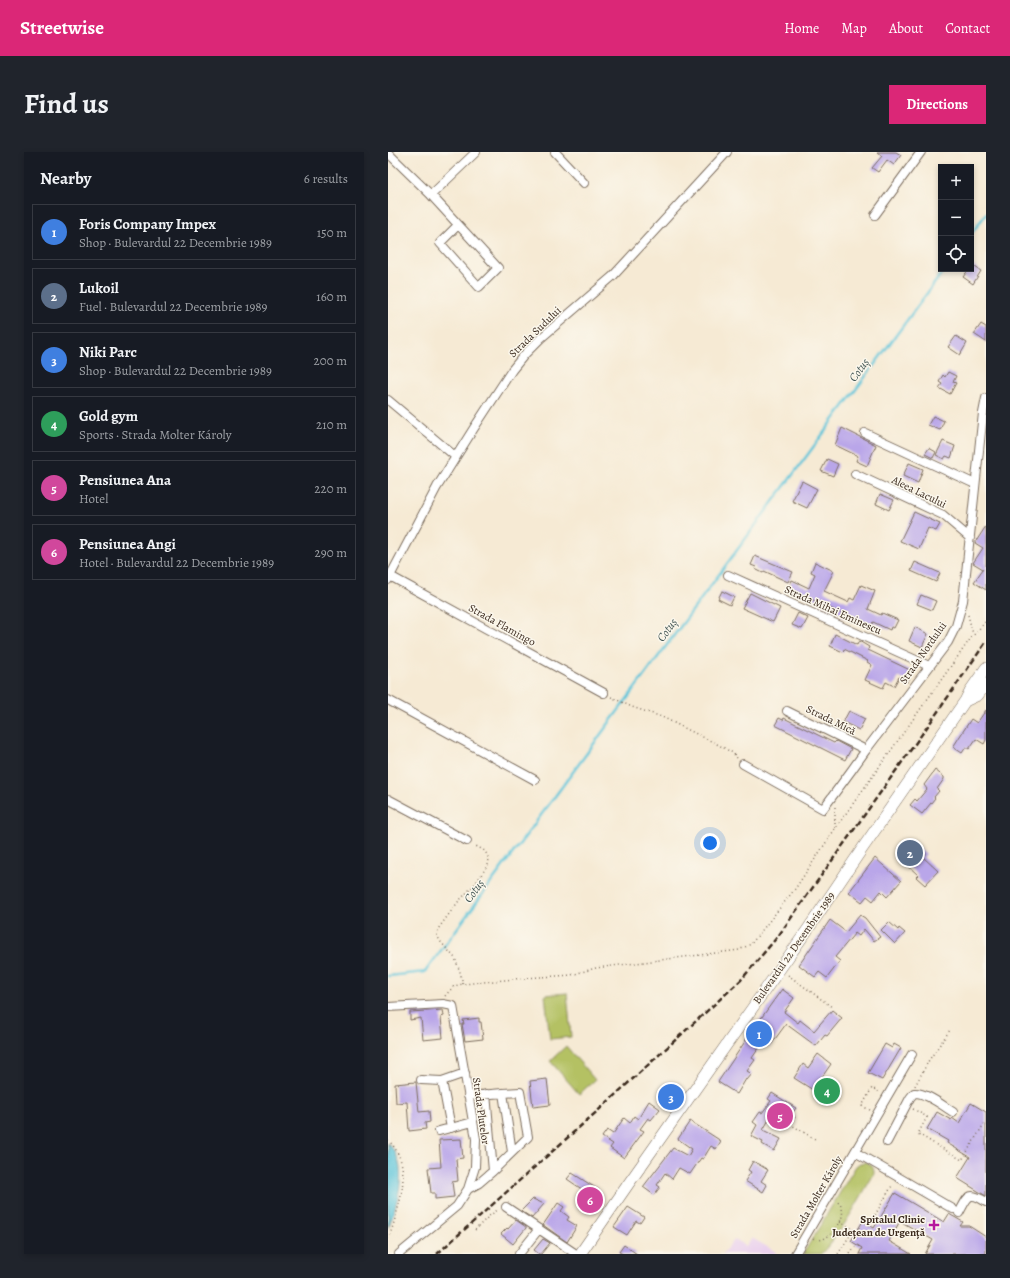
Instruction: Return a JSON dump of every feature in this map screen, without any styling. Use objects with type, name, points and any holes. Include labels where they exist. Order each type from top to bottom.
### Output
[{"type":"main road","name":"Bulevardul 22 Decembrie 1989","points":[[580,1254],[808,929],[965,701],[986,668]]},
{"type":"main road","name":"Bulevardul 22 Decembrie 1989","points":[[965,701],[978,695],[986,684]]},
{"type":"street","points":[[431,195],[476,152]]},
{"type":"street","points":[[555,152],[584,183]]},
{"type":"street","name":"Strada Sudului","points":[[389,578],[437,487],[512,370],[541,338],[613,276],[727,152]]},
{"type":"street","points":[[875,215],[921,152]]},
{"type":"street","points":[[388,153],[431,195],[498,268],[479,287],[440,243],[458,225]]},
{"type":"street","name":"Strada Nordului","points":[[743,764],[824,809],[866,750],[948,642],[958,619],[963,600],[983,413],[986,398]]},
{"type":"street","points":[[388,400],[456,457]]},
{"type":"street","points":[[865,433],[976,484]]},
{"type":"street","name":"Aleea Lacului","points":[[855,474],[943,515],[970,538]]},
{"type":"street","name":"Strada Mihai Eminescu","points":[[728,575],[929,666]]},
{"type":"street","name":"Strada Flamingo","points":[[389,578],[604,693]]},
{"type":"street","points":[[388,700],[536,780]]},
{"type":"street","name":"Strada Mică","points":[[787,711],[866,750]]},
{"type":"street","points":[[388,799],[467,841]]},
{"type":"street","points":[[388,1007],[443,1004]]},
{"type":"street","name":"Strada Plutelor","points":[[399,1254],[457,1206],[468,1189],[475,1167],[476,1139],[453,1006],[443,1004]]},
{"type":"street","name":"Strada Molter Károly","points":[[795,1254],[912,1054]]},
{"type":"street","points":[[421,1080],[442,1081],[464,1073]]},
{"type":"street","points":[[442,1081],[451,1128]]},
{"type":"street","points":[[468,1096],[520,1092],[528,1137],[493,1171],[479,1183],[468,1189]]},
{"type":"street","points":[[886,1142],[914,1093],[919,1092],[953,1112]]},
{"type":"street","points":[[503,1093],[512,1152]]},
{"type":"street","points":[[486,1094],[493,1171]]},
{"type":"street","points":[[439,1131],[473,1122]]},
{"type":"street","name":"Strada Molter Károly","points":[[855,1152],[956,1211],[967,1198],[972,1195],[977,1196],[986,1202]]},
{"type":"street","points":[[504,1207],[576,1254]]},
{"type":"street","points":[[519,1254],[539,1229]]},
{"type":"path","points":[[966,611],[974,635]]},
{"type":"path","points":[[443,1004],[444,996],[454,986],[463,984],[571,975],[596,968],[739,950],[751,944],[795,889],[835,829],[974,635],[986,621]]},
{"type":"path","points":[[604,693],[632,707],[662,717],[715,743],[733,754],[743,764]]},
{"type":"path","points":[[834,794],[835,829]]},
{"type":"path","points":[[463,984],[455,958],[440,941],[437,935],[438,929],[488,865],[489,859],[485,851],[467,841]]},
{"type":"path","points":[[786,974],[832,1007]]},
{"type":"path","points":[[914,1093],[915,1085],[929,1060],[950,1030]]},
{"type":"path","points":[[877,1114],[862,1106],[872,1088],[887,1096]]},
{"type":"path","points":[[907,1105],[928,1118],[918,1134],[962,1160],[984,1124]]},
{"type":"path","points":[[790,1124],[815,1139]]},
{"type":"path","points":[[388,1140],[393,1145],[402,1161],[404,1183],[399,1207],[388,1238]]},
{"type":"path","points":[[871,1222],[898,1177]]},
{"type":"path","points":[[807,1234],[815,1240],[824,1239],[840,1222],[843,1213],[840,1203],[829,1197]]},
{"type":"path","points":[[475,1230],[489,1216],[504,1207]]},
{"type":"path","points":[[840,1222],[857,1231]]},
{"type":"path","points":[[838,1254],[854,1229]]},
{"type":"path","points":[[850,1254],[855,1247]]},
{"type":"shaded area","points":[[752,1238],[776,1252],[775,1254],[722,1254],[735,1239],[746,1246]]},
{"type":"green space","points":[[567,993],[571,1037],[550,1039],[545,995]]},
{"type":"green space","points":[[566,1046],[595,1080],[579,1094],[550,1061]]},
{"type":"green space","points":[[866,1162],[872,1166],[874,1174],[843,1226],[821,1254],[803,1254],[856,1166],[860,1163]]},
{"type":"water","points":[[388,1143],[395,1152],[399,1162],[400,1185],[395,1208],[388,1229]]},
{"type":"building","points":[[877,152],[896,152],[901,155],[894,165],[887,160],[878,172],[872,168],[882,156]]},
{"type":"building","points":[[974,266],[981,271],[973,284],[963,277],[967,272],[974,272]]},
{"type":"building","points":[[981,324],[986,327],[986,342],[974,334]]},
{"type":"building","points":[[956,336],[967,343],[960,355],[948,347]]},
{"type":"building","points":[[948,372],[956,376],[953,382],[956,383],[950,394],[939,388],[942,384],[939,382],[943,375],[945,377]]},
{"type":"building","points":[[933,416],[944,421],[940,430],[928,425]]},
{"type":"building","points":[[842,428],[876,445],[867,466],[856,461],[858,456],[835,445]]},
{"type":"building","points":[[943,441],[955,446],[951,458],[946,456],[944,459],[936,455]]},
{"type":"building","points":[[929,448],[936,452],[933,458],[925,454]]},
{"type":"building","points":[[827,459],[838,464],[833,476],[821,471]]},
{"type":"building","points":[[909,463],[923,469],[918,483],[903,476]]},
{"type":"building","points":[[802,481],[817,489],[807,508],[792,501]]},
{"type":"building","points":[[880,494],[894,500],[889,510],[876,504]]},
{"type":"building","points":[[914,512],[940,524],[936,531],[928,528],[919,549],[900,541]]},
{"type":"building","points":[[986,526],[986,590],[974,582],[983,569],[973,563],[983,548],[975,543]]},
{"type":"building","points":[[755,556],[793,572],[788,582],[764,571],[763,573],[755,569],[756,567],[751,565]]},
{"type":"building","points":[[815,562],[834,571],[824,591],[848,602],[850,598],[854,600],[861,585],[875,591],[868,609],[898,620],[894,628],[891,627],[890,630],[873,622],[870,627],[855,620],[854,622],[822,604],[788,589],[792,580],[809,588],[815,574],[811,572]]},
{"type":"building","points":[[915,562],[940,573],[936,582],[911,571]]},
{"type":"building","points":[[722,591],[734,597],[730,605],[718,599]]},
{"type":"building","points":[[750,593],[780,608],[773,622],[742,608]]},
{"type":"building","points":[[921,595],[936,601],[932,610],[917,604]]},
{"type":"building","points":[[798,613],[808,618],[802,629],[792,625]]},
{"type":"building","points":[[915,627],[928,634],[922,647],[909,641]]},
{"type":"building","points":[[835,634],[857,645],[859,641],[869,647],[868,650],[912,671],[908,682],[899,677],[894,686],[886,682],[883,688],[865,680],[872,665],[867,662],[868,661],[844,649],[843,652],[830,646]]},
{"type":"building","points":[[986,710],[986,740],[984,744],[976,739],[969,749],[966,747],[962,753],[953,747],[971,719],[977,723]]},
{"type":"building","points":[[849,711],[865,719],[859,730],[843,722]]},
{"type":"building","points":[[779,718],[783,720],[784,718],[834,743],[836,741],[851,749],[845,760],[775,725]]},
{"type":"building","points":[[935,770],[944,777],[944,779],[937,789],[939,791],[934,797],[935,798],[922,814],[910,805],[915,799],[917,801],[927,789],[924,785]]},
{"type":"building","points":[[917,846],[926,854],[923,857],[938,871],[925,885],[916,877],[918,875],[903,861]]},
{"type":"building","points":[[875,858],[901,881],[887,897],[881,891],[873,901],[867,896],[862,902],[849,892]]},
{"type":"building","points":[[860,915],[865,918],[880,937],[874,941],[864,929],[859,936],[855,933],[835,957],[840,961],[827,978],[819,972],[815,977],[799,965],[830,920],[846,932]]},
{"type":"building","points":[[889,922],[898,930],[899,928],[905,933],[895,944],[881,930]]},
{"type":"building","points":[[782,989],[794,998],[784,1012],[798,1023],[800,1020],[814,1031],[832,1010],[842,1018],[827,1036],[825,1035],[816,1046],[786,1024],[770,1046],[763,1041],[768,1033],[757,1024]]},
{"type":"building","points":[[443,1010],[444,1016],[441,1017],[443,1038],[423,1040],[421,1018],[410,1020],[410,1012]]},
{"type":"building","points":[[479,1018],[479,1022],[481,1022],[483,1039],[465,1041],[462,1024],[464,1024],[463,1020]]},
{"type":"building","points":[[748,1037],[761,1045],[752,1058],[755,1060],[747,1071],[752,1074],[747,1080],[746,1079],[737,1094],[718,1082]]},
{"type":"building","points":[[885,1044],[892,1048],[894,1044],[901,1048],[882,1080],[868,1073]]},
{"type":"building","points":[[818,1054],[831,1064],[822,1077],[828,1081],[821,1095],[794,1078],[803,1064],[808,1068]]},
{"type":"building","points":[[547,1079],[550,1105],[533,1107],[530,1081]]},
{"type":"building","points":[[416,1082],[419,1112],[429,1111],[430,1122],[425,1123],[426,1129],[409,1131],[407,1102],[396,1103],[395,1084]]},
{"type":"building","points":[[772,1093],[796,1108],[791,1115],[795,1117],[787,1129],[770,1118],[763,1130],[781,1139],[774,1151],[762,1144],[763,1142],[751,1136],[757,1125],[753,1122],[771,1101],[768,1099]]},
{"type":"building","points":[[649,1101],[660,1109],[651,1120],[648,1118],[640,1129],[644,1131],[624,1158],[610,1148],[613,1144],[602,1137],[607,1130],[613,1134],[624,1118],[630,1123],[634,1116],[638,1119]]},
{"type":"building","points":[[971,1103],[986,1112],[986,1196],[957,1178],[970,1157],[947,1143],[948,1141],[927,1129],[937,1112],[951,1120],[952,1118],[959,1123]]},
{"type":"building","points":[[690,1121],[721,1141],[716,1149],[711,1146],[703,1159],[701,1158],[690,1174],[679,1168],[672,1179],[665,1173],[657,1185],[660,1187],[654,1195],[643,1187],[673,1148],[688,1156],[692,1149],[678,1139]]},
{"type":"building","points":[[461,1139],[463,1158],[456,1159],[458,1181],[452,1182],[454,1197],[435,1199],[435,1193],[431,1193],[428,1168],[441,1167],[439,1140]]},
{"type":"building","points":[[753,1161],[768,1170],[761,1181],[767,1185],[763,1192],[745,1181],[751,1172],[748,1170]]},
{"type":"building","points":[[572,1173],[599,1190],[594,1197],[598,1200],[594,1208],[581,1199],[586,1192],[567,1179]]},
{"type":"building","name":"Spitalul Clinic Județean de Urgență","points":[[895,1193],[944,1222],[949,1214],[963,1222],[960,1226],[969,1226],[986,1237],[986,1254],[925,1254],[933,1240],[900,1221],[889,1241],[911,1254],[859,1254],[862,1248],[851,1241],[863,1221],[874,1228]]},
{"type":"building","points":[[533,1199],[544,1204],[532,1218],[521,1211]]},
{"type":"building","points":[[558,1203],[564,1207],[561,1211],[569,1217],[567,1220],[577,1226],[567,1242],[543,1225]]},
{"type":"building","points":[[628,1207],[644,1217],[640,1223],[636,1221],[627,1235],[614,1227]]},
{"type":"building","points":[[516,1220],[526,1228],[513,1244],[501,1234]]},
{"type":"building","points":[[543,1239],[550,1243],[541,1254],[539,1254],[534,1250]]},
{"type":"building","points":[[624,1245],[637,1254],[623,1254],[619,1252]]},
{"type":"waterway","name":"Cotuș","points":[[974,230],[986,214]]},
{"type":"waterway","name":"Cotuș","points":[[388,976],[425,972],[943,272]]},
{"type":"railway","points":[[437,1254],[602,1107],[741,980],[779,935],[986,642]]},
{"type":"place","name":"Lukoil","points":[[910,853]]},
{"type":"place","name":"Foris Company Impex","points":[[759,1034]]},
{"type":"place","name":"Gold gym","points":[[827,1091]]},
{"type":"place","name":"Niki Parc","points":[[671,1097]]},
{"type":"place","name":"Pensiunea Ana","points":[[780,1116]]},
{"type":"place","name":"Pensiunea Angi","points":[[590,1200]]},
{"type":"place","name":"Spitalul Clinic Județean de Urgență","points":[[934,1225]]}]
